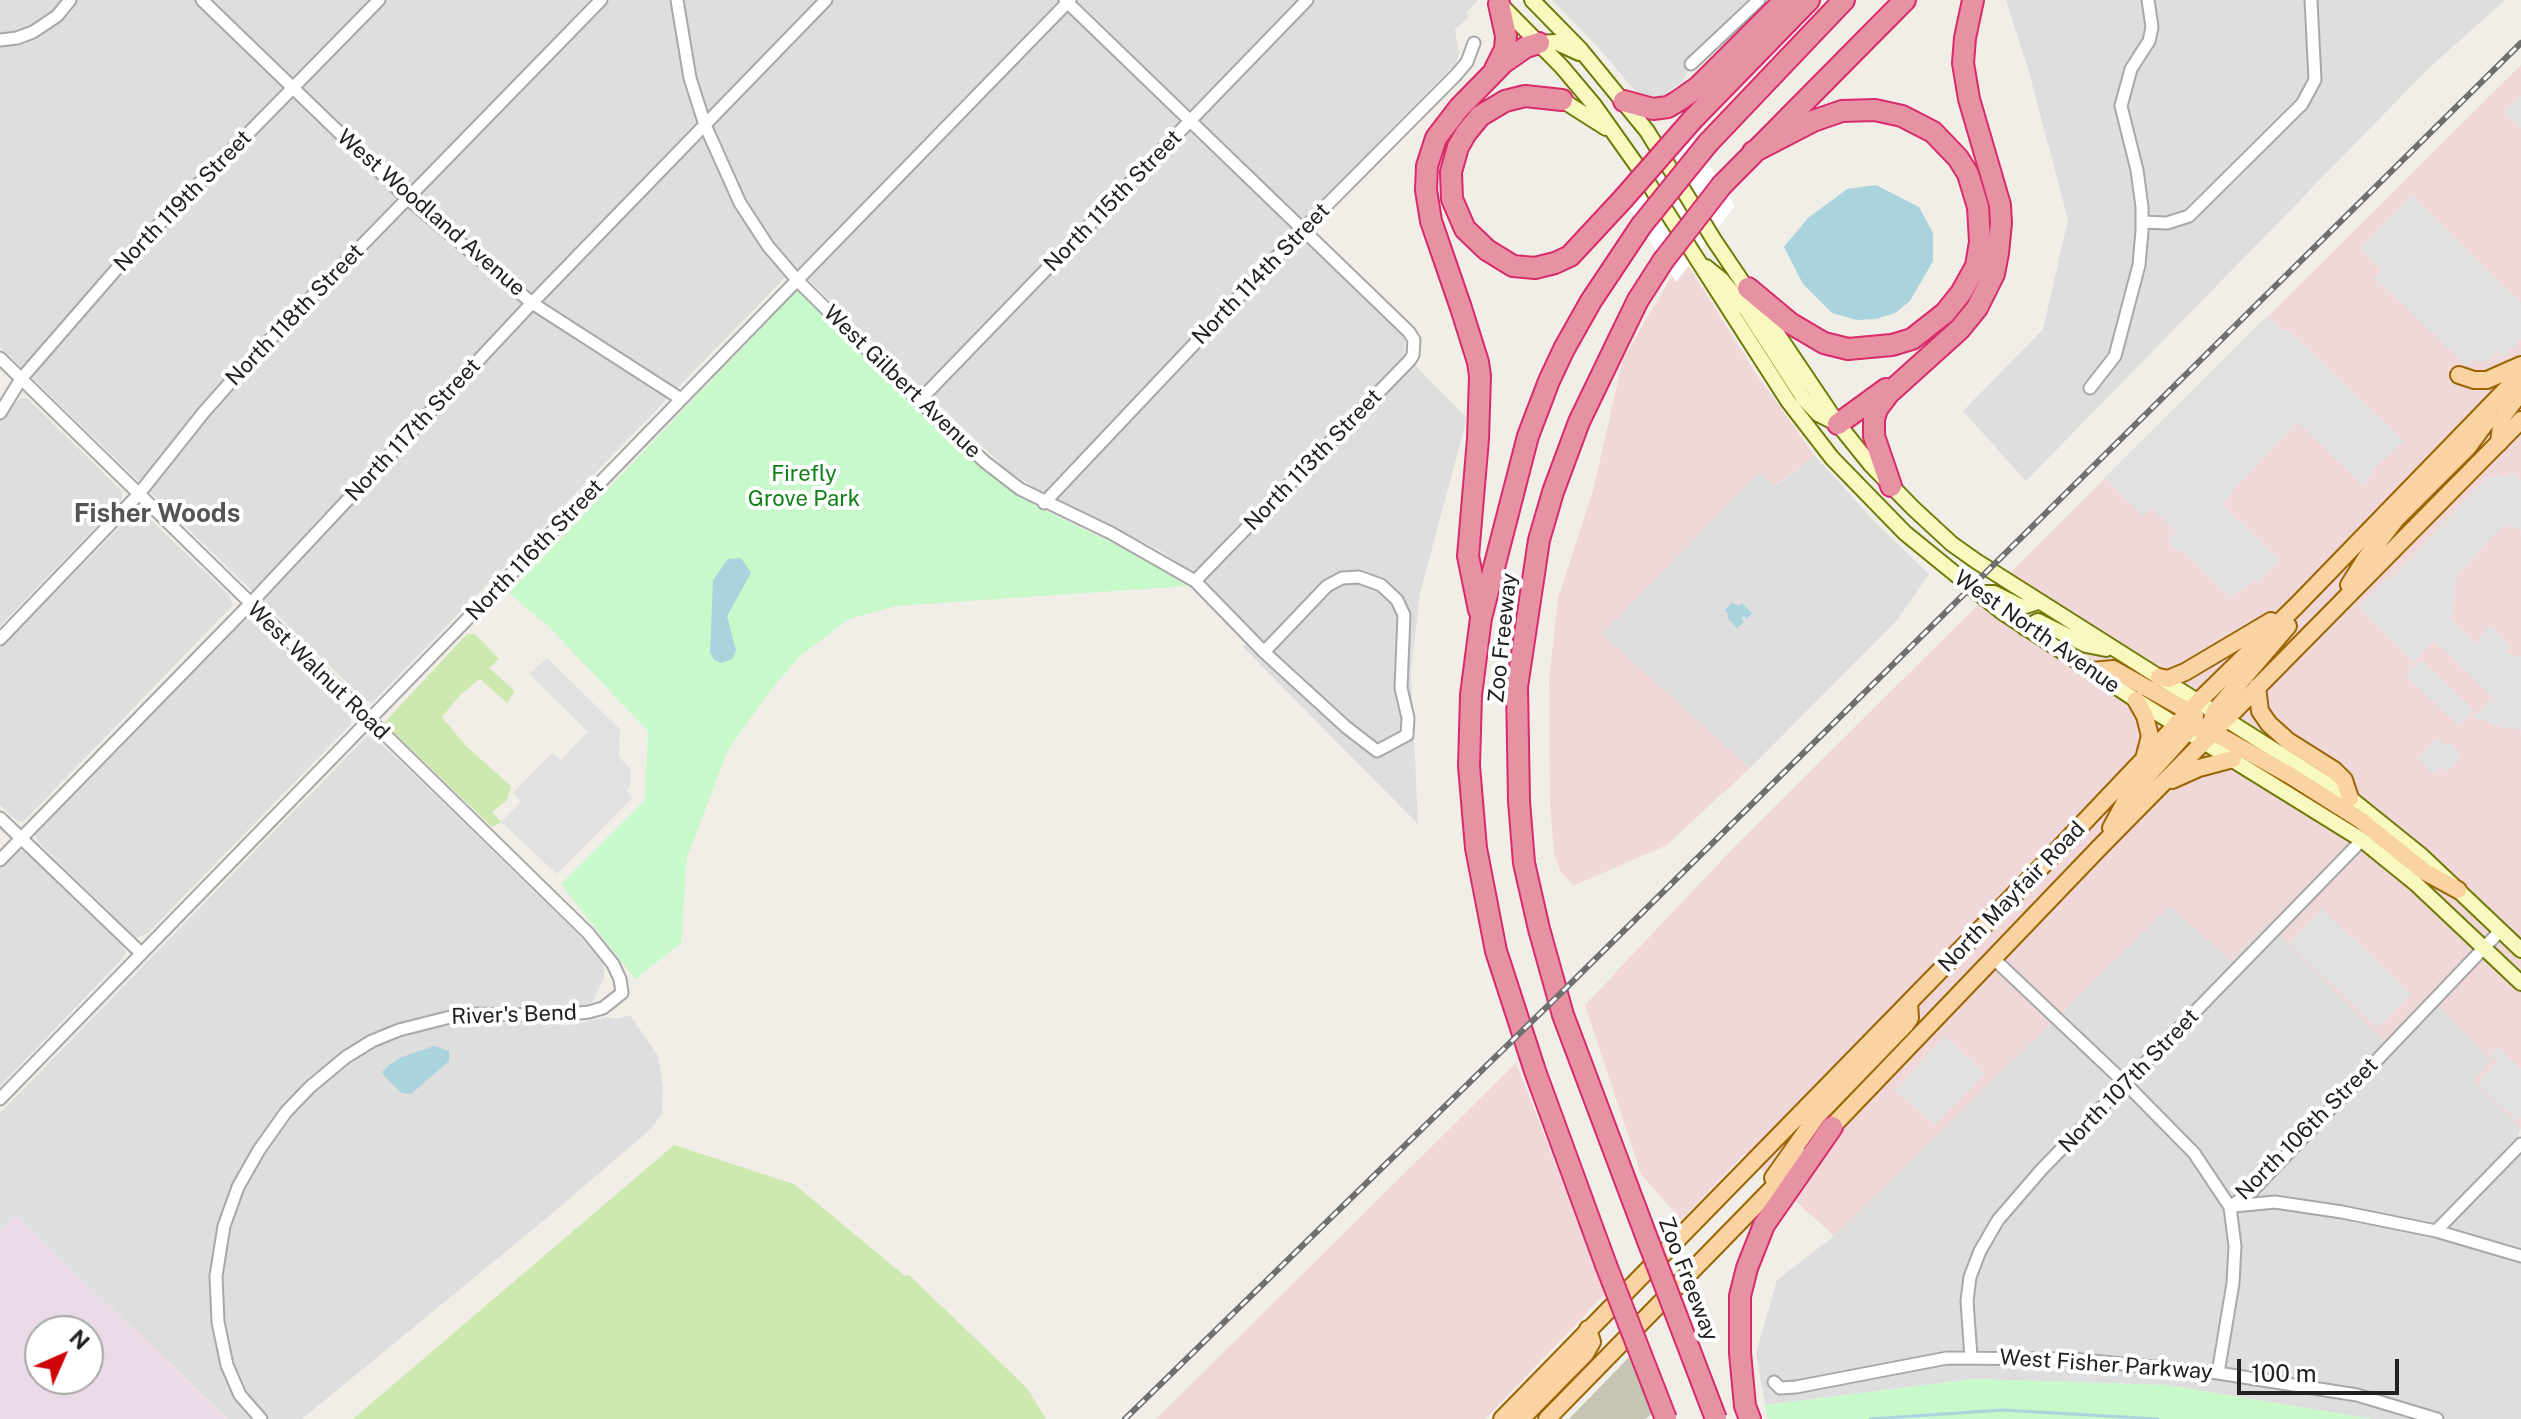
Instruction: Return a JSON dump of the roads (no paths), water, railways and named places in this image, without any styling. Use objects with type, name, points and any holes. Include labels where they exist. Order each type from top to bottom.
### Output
[{"type":"highway","points":[[1624,101],[1653,109],[1668,107],[1678,101],[1698,87],[1785,0]]},
{"type":"highway","points":[[1562,100],[1525,96],[1505,101],[1480,116],[1458,147],[1451,172],[1452,199],[1465,229],[1487,250],[1513,266],[1535,268],[1570,256],[1693,119],[1809,0]]},
{"type":"highway","name":"Zoo Freeway","points":[[1666,1419],[1535,1071],[1496,951],[1476,848],[1469,766],[1471,695],[1481,618],[1528,436],[1549,381],[1591,301],[1641,226],[1708,143],[1844,0]]},
{"type":"highway","name":"Zoo Freeway","points":[[1716,1419],[1563,1015],[1539,929],[1524,863],[1519,801],[1517,687],[1539,540],[1553,492],[1579,422],[1638,300],[1663,261],[1722,185],[1905,0]]},
{"type":"highway","points":[[1891,486],[1875,443],[1874,419],[1881,401],[1960,329],[1977,308],[1994,274],[1998,253],[2000,205],[1977,131],[1963,63],[1973,0]]},
{"type":"highway","points":[[1492,72],[1505,49],[1506,36],[1497,2]]},
{"type":"highway","points":[[1481,618],[1468,556],[1478,439],[1478,362],[1433,229],[1426,190],[1427,166],[1436,138],[1449,119],[1492,72],[1520,51],[1539,43]]},
{"type":"highway","points":[[1748,288],[1790,323],[1824,343],[1848,349],[1892,345],[1912,339],[1945,313],[1976,266],[1980,242],[1978,207],[1968,174],[1958,158],[1933,132],[1902,116],[1875,110],[1842,111],[1813,121],[1753,152]]},
{"type":"highway","points":[[1838,424],[1915,368]]},
{"type":"highway","points":[[1750,1419],[1745,1406],[1739,1319],[1740,1296],[1747,1268],[1764,1225],[1832,1127]]},
{"type":"main road","name":"West North Avenue","points":[[1532,0],[1586,56],[1653,140],[1714,240],[1838,424],[1891,486],[1952,544],[2159,677],[2233,759],[2362,840],[2415,883],[2517,978]]},
{"type":"main road","name":"West North Avenue","points":[[1497,2],[1539,43],[1594,105],[1788,401],[1816,439],[1873,503],[1977,593],[2136,700],[2202,722],[2350,798],[2458,890],[2521,950]]},
{"type":"main road","points":[[1539,43],[1555,42],[1586,56]]},
{"type":"main road","points":[[1562,100],[1618,138]]},
{"type":"main road","points":[[1698,261],[1722,280],[1746,309],[1804,399],[1818,414],[1838,424],[1816,439]]},
{"type":"main road","points":[[2459,375],[2487,380],[2521,365]]},
{"type":"main road","name":"North Mayfair Road","points":[[1547,1419],[2160,786],[2202,722],[2296,606],[2521,374]]},
{"type":"main road","points":[[2499,443],[2502,417],[2521,392]]},
{"type":"main road","points":[[2331,613],[2366,558],[2396,519],[2477,437],[2490,417],[2490,406]]},
{"type":"main road","name":"North Mayfair Road","points":[[1502,1419],[2143,759],[2257,687],[2521,420]]},
{"type":"main road","points":[[1977,593],[1994,593],[2022,607],[2038,602]]},
{"type":"main road","points":[[2159,677],[2168,679],[2185,672],[2296,606]]},
{"type":"main road","points":[[2025,628],[2038,621],[2086,645],[2114,650]]},
{"type":"main road","points":[[2092,671],[2113,669],[2202,722],[2329,798],[2425,872],[2458,890]]},
{"type":"main road","points":[[2257,687],[2260,711],[2269,724],[2288,741],[2334,770],[2344,780],[2350,798]]},
{"type":"main road","points":[[2136,700],[2145,716],[2150,736],[2143,759]]},
{"type":"main road","points":[[2100,847],[2126,800],[2202,722]]},
{"type":"main road","points":[[2160,786],[2199,768],[2233,759]]},
{"type":"main road","points":[[1755,1207],[1790,1151],[1817,1116],[1905,1025],[1910,1018],[1909,1003]]},
{"type":"main road","points":[[1521,1419],[1585,1354],[1592,1342],[1588,1329]]},
{"type":"street","points":[[0,40],[33,32],[57,16],[70,0]]},
{"type":"street","name":"West Woodland Avenue","points":[[202,0],[407,198],[532,303],[681,399]]},
{"type":"street","name":"North 119th Street","points":[[0,413],[21,379],[127,257],[379,0]]},
{"type":"street","name":"North 118th Street","points":[[0,639],[138,495],[251,359],[601,0]]},
{"type":"street","name":"West Gilbert Avenue","points":[[677,0],[690,78],[705,125],[740,203],[768,246],[797,280],[919,401],[985,462],[1020,489],[1111,533],[1195,581],[1264,652],[1377,751],[1407,735],[1408,718],[1401,688],[1404,615],[1397,600],[1381,585],[1359,577],[1342,578],[1327,586],[1264,652]]},
{"type":"street","name":"North 117th Street","points":[[0,860],[250,604],[532,303],[826,0]]},
{"type":"street","name":"North 115th Street","points":[[919,401],[1307,0]]},
{"type":"street","points":[[1691,64],[1759,0]]},
{"type":"street","points":[[2090,388],[2115,356],[2139,265],[2142,222],[2137,170],[2121,106],[2131,69],[2149,41],[2152,27],[2148,0]]},
{"type":"street","points":[[2142,222],[2167,223],[2189,216],[2302,104],[2315,80],[2311,0]]},
{"type":"street","points":[[1067,1],[1303,229]]},
{"type":"street","name":"North 116th Street","points":[[0,1099],[1067,1]]},
{"type":"street","name":"North 114th Street","points":[[1044,503],[1303,229],[1456,75],[1472,54],[1474,43]]},
{"type":"street","name":"North 113th Street","points":[[1195,581],[1410,360],[1414,348],[1409,332],[1303,229]]},
{"type":"street","name":"West Walnut Road","points":[[0,358],[588,933],[613,964],[622,993]]},
{"type":"street","points":[[0,818],[141,953]]},
{"type":"street","name":"North 107th Street","points":[[1971,1357],[1968,1292],[1974,1263],[1987,1235],[2042,1169],[2362,840]]},
{"type":"street","name":"North 106th Street","points":[[2218,1373],[2233,1283],[2235,1246],[2230,1207],[2252,1191],[2500,931]]},
{"type":"street","points":[[1994,959],[2194,1153],[2230,1207],[2255,1203],[2295,1204],[2436,1231],[2521,1256]]},
{"type":"street","name":"River's Bend","points":[[261,1419],[240,1395],[227,1365],[218,1322],[216,1276],[224,1226],[238,1187],[286,1112],[346,1057],[372,1041],[399,1030],[462,1014],[560,1015],[589,1012],[603,1008],[622,993]]},
{"type":"street","points":[[2436,1231],[2521,1144]]},
{"type":"street","name":"West Fisher Parkway","points":[[1774,1382],[1780,1388],[1796,1387],[1947,1358],[2071,1359],[2218,1373],[2357,1395],[2437,1419]]},
{"type":"water","points":[[1876,185],[1919,207],[1933,233],[1933,261],[1910,301],[1895,313],[1876,319],[1857,320],[1832,313],[1803,284],[1784,247],[1808,218],[1847,189]]},
{"type":"water","points":[[741,558],[751,573],[727,616],[736,650],[733,659],[721,663],[714,660],[710,652],[713,580],[728,559]]},
{"type":"water","points":[[1732,603],[1739,606],[1742,603],[1752,613],[1747,619],[1744,616],[1741,618],[1744,622],[1737,628],[1727,618],[1729,615],[1725,610]]},
{"type":"water","points":[[434,1046],[449,1051],[449,1061],[411,1094],[402,1093],[382,1072],[402,1057]]},
{"type":"waterway","points":[[1870,1419],[2003,1410],[2158,1419]]},
{"type":"railway","points":[[1125,1419],[1563,991],[2521,43]]},
{"type":"district","name":"Fisher Woods","points":[[157,514]]},
{"type":"park label","name":"Firefly Grove Park","points":[[804,486]]}]
